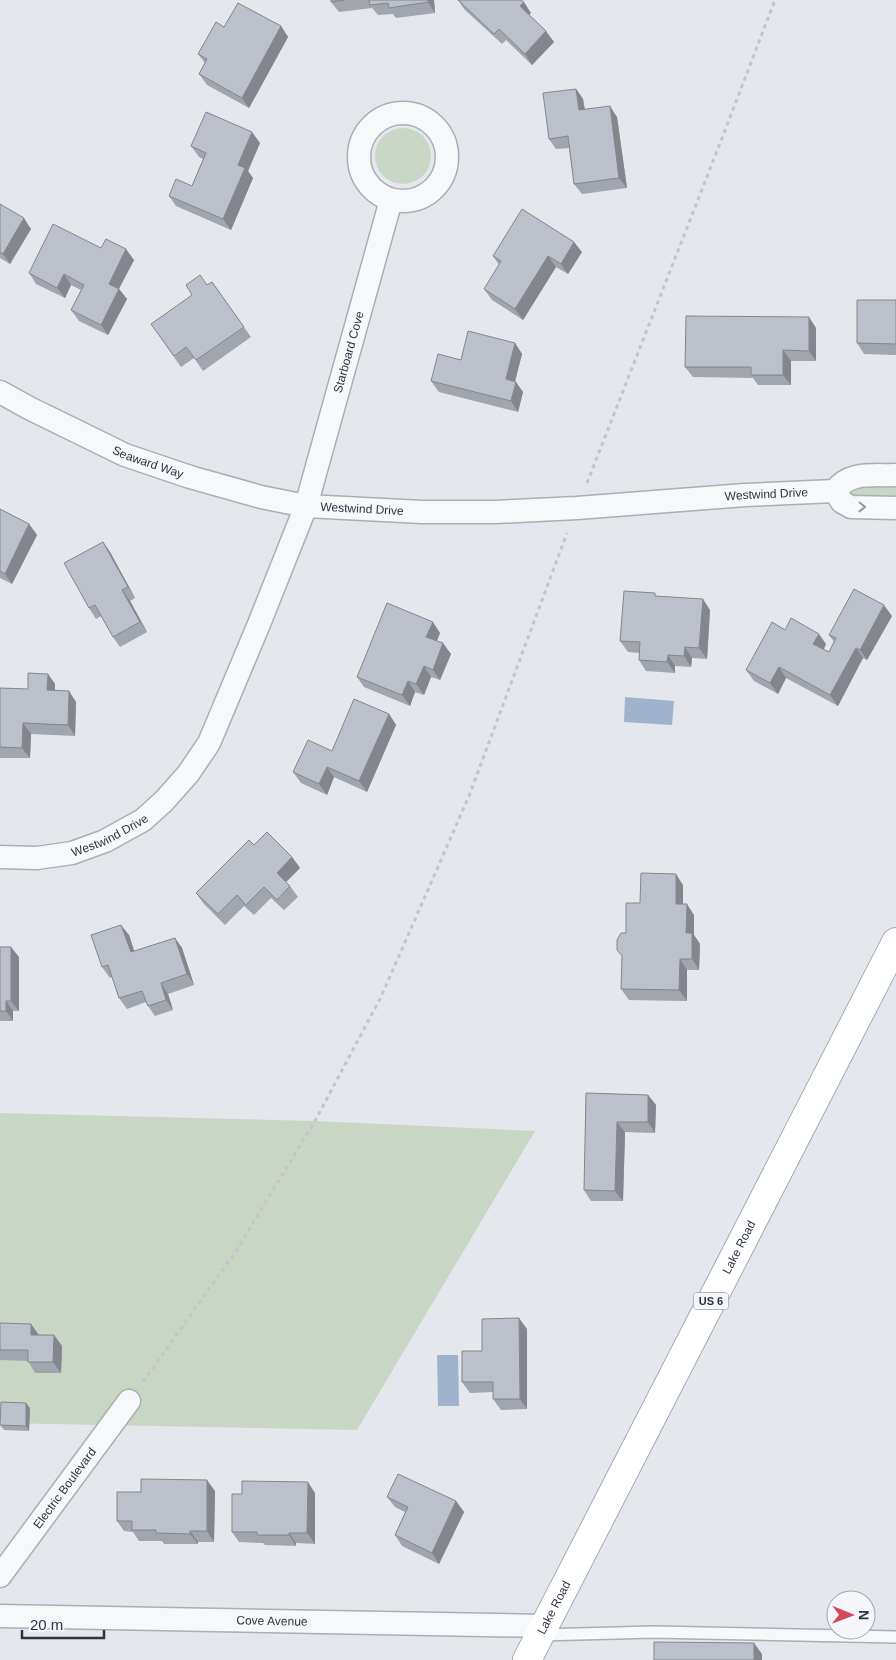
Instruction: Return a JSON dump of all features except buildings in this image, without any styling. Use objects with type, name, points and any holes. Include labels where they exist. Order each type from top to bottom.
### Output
[{"type":"main road","name":"Lake Road","points":[[527,1660],[896,942]]},
{"type":"street","name":"Starboard Cove","points":[[306,506],[391,200]]},
{"type":"street","name":"Seaward Way","points":[[0,392],[125,455],[190,477],[261,497],[306,506]]},
{"type":"street","points":[[896,475],[851,477],[841,483],[835,491],[842,502],[850,507],[896,508]]},
{"type":"street","name":"Westwind Drive","points":[[0,857],[37,858],[72,853],[113,836],[143,820],[164,801],[188,774],[209,743],[306,506],[437,512],[495,512],[577,508],[745,495],[835,491]]},
{"type":"street","name":"Electric Boulevard","points":[[0,1576],[129,1401]]},
{"type":"street","name":"Cove Avenue","points":[[0,1616],[542,1630]]},
{"type":"lane","points":[[542,1630],[896,1637]]},
{"type":"path","points":[[129,1401],[236,1251],[315,1121],[381,998],[469,796],[577,508],[775,0]]},
{"type":"green space","points":[[398,128],[408,128],[423,136],[429,145],[431,156],[429,167],[423,176],[408,184],[398,184],[387,179],[380,172],[375,161],[375,151],[380,140],[387,133]]},
{"type":"green space","points":[[896,482],[896,500],[851,499],[843,488]]},
{"type":"green space","points":[[0,1113],[315,1121],[535,1131],[357,1430],[0,1423]]},
{"type":"water","points":[[625,697],[674,701],[672,725],[624,722]]},
{"type":"water","points":[[437,1355],[458,1355],[459,1406],[438,1406]]}]
